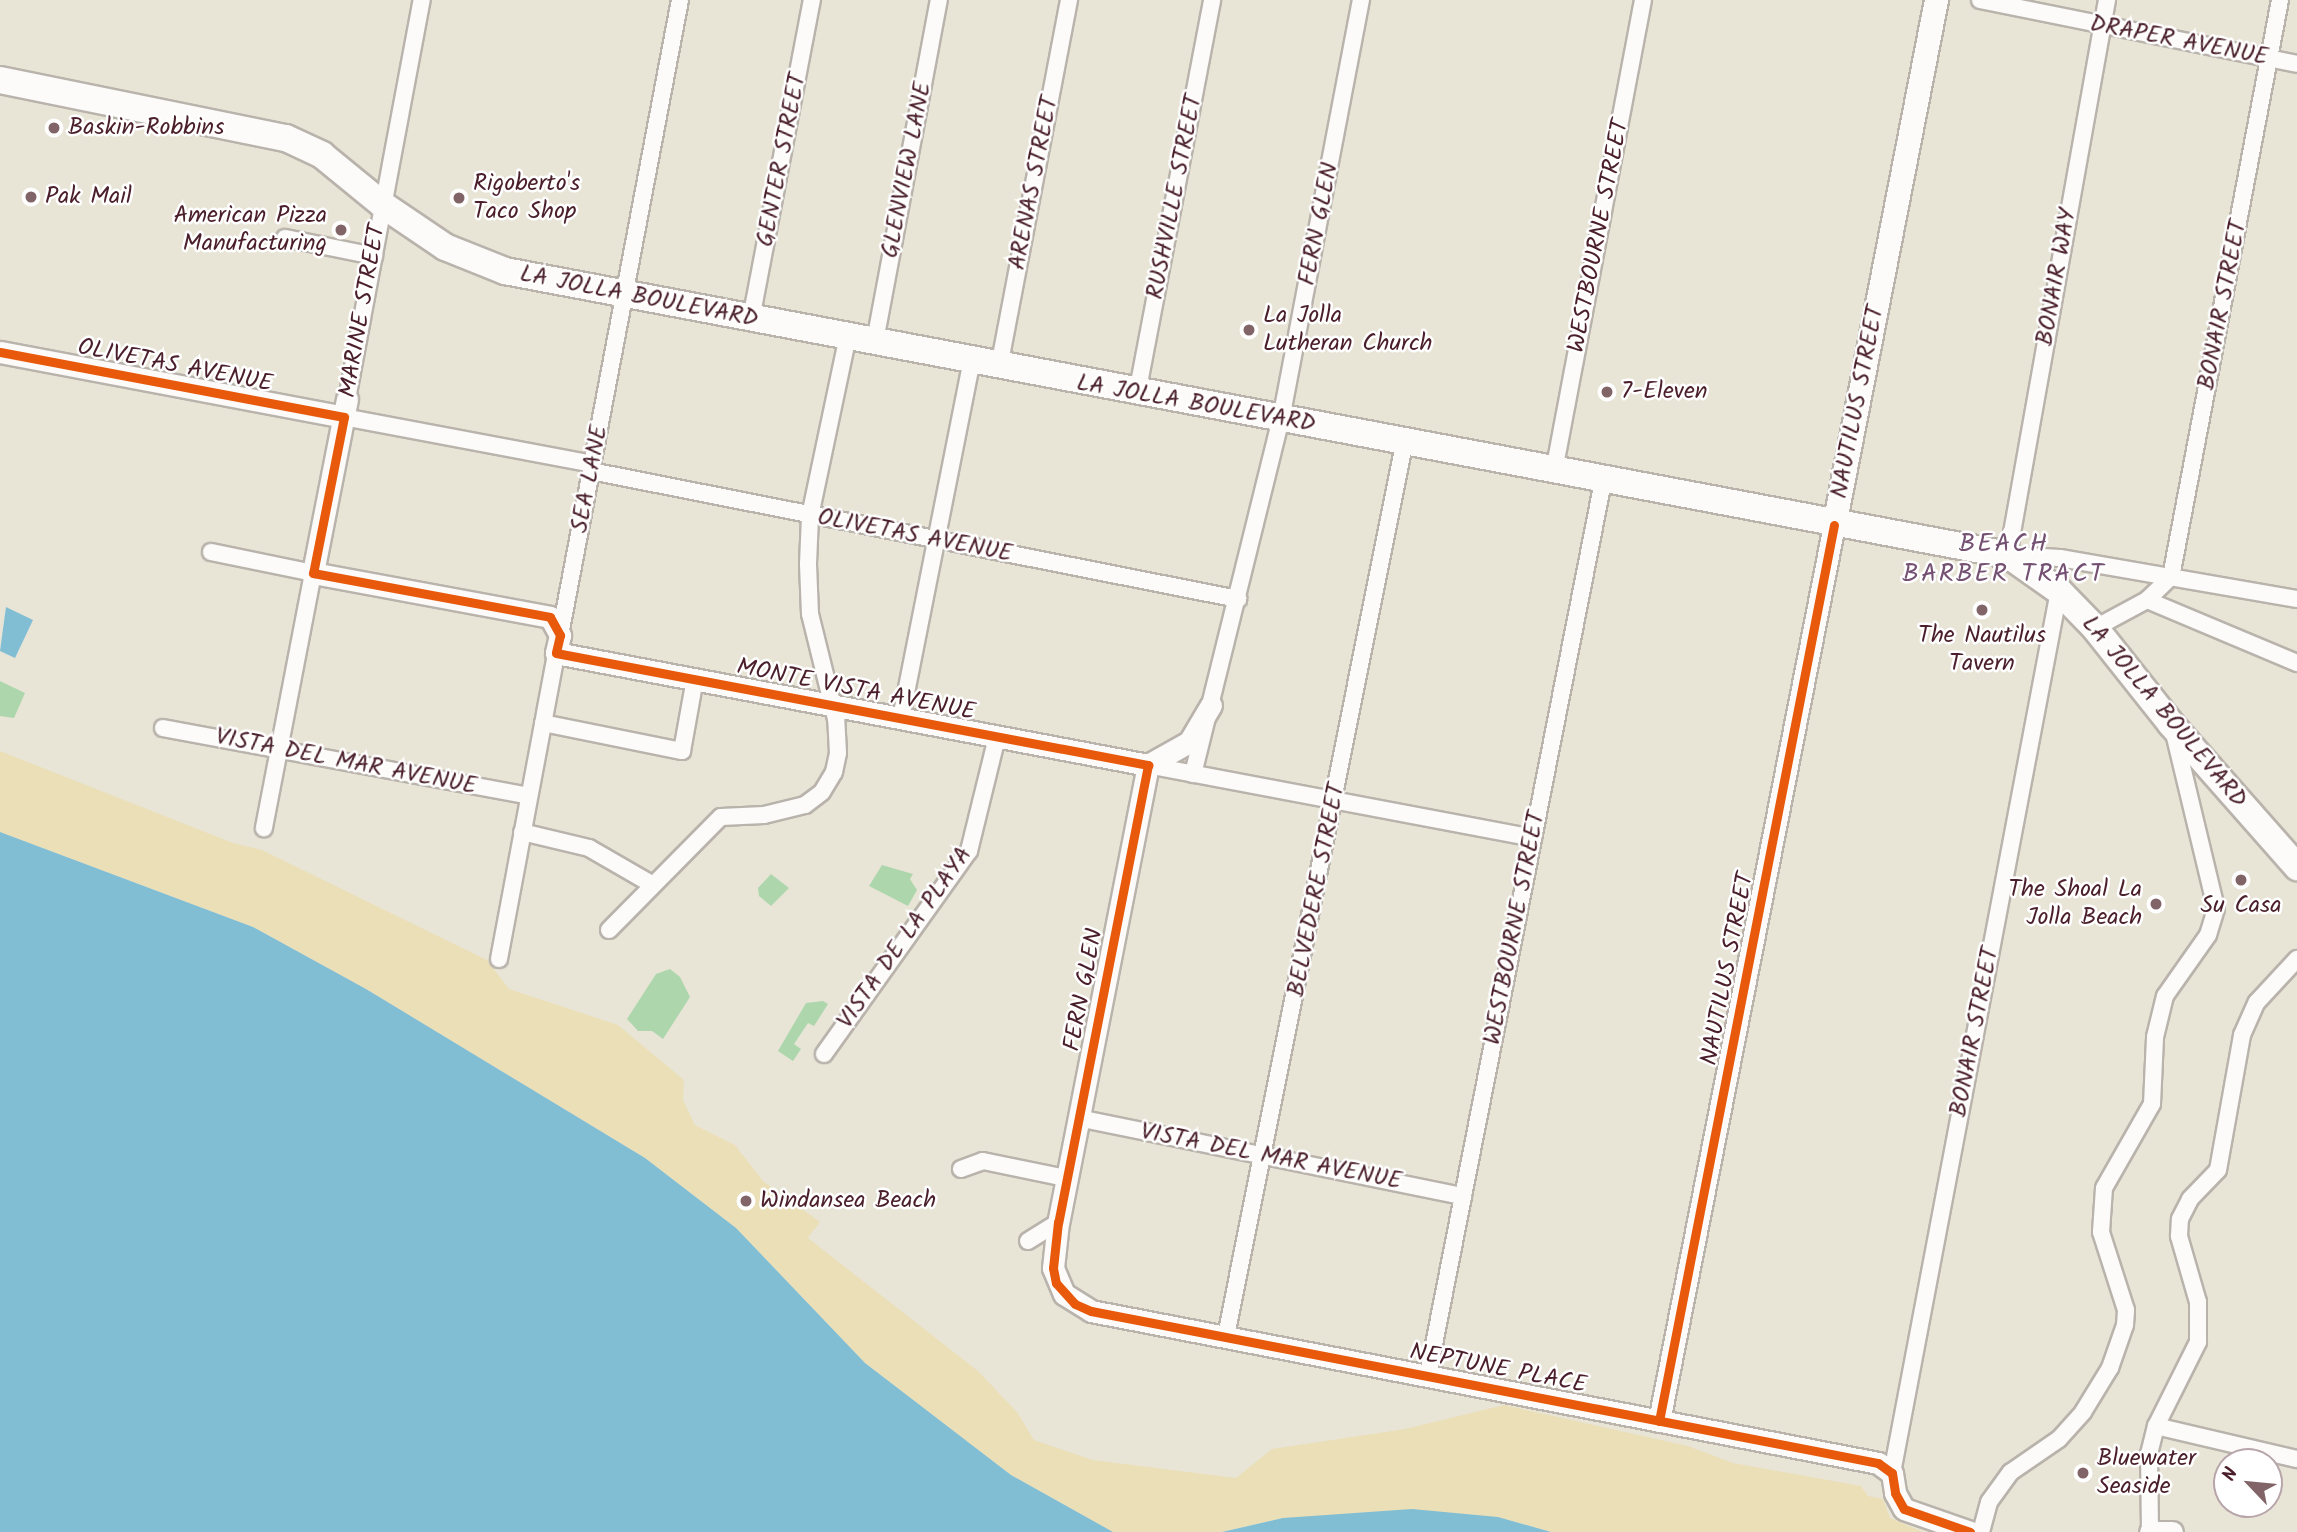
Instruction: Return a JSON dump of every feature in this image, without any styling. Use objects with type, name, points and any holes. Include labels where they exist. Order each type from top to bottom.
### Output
[{"type":"main road","name":"NAUTILUS STREET","points":[[1834,525],[1936,0]]},
{"type":"main road","name":"LA JOLLA BOULEVARD","points":[[0,80],[286,138],[322,155],[383,205],[445,247],[483,264],[1138,394],[2007,555],[2059,591],[2095,628],[2171,724],[2297,867]]},
{"type":"street","name":"MARINE STREET","points":[[264,828],[422,0]]},
{"type":"street","name":"SEA LANE","points":[[499,958],[680,0]]},
{"type":"street","name":"GENTER STREET","points":[[751,319],[812,0]]},
{"type":"street","name":"GLENVIEW LANE","points":[[875,341],[939,0]]},
{"type":"street","name":"ARENAS STREET","points":[[999,367],[1069,0]]},
{"type":"street","name":"RUSHVILLE STREET","points":[[1138,394],[1212,0]]},
{"type":"street","name":"FERN GLEN","points":[[1193,774],[1281,419],[1362,0]]},
{"type":"street","name":"WESTBOURNE STREET","points":[[1554,471],[1643,0]]},
{"type":"street","name":"DRAPER AVENUE","points":[[1980,0],[2297,64]]},
{"type":"street","name":"BONAIR WAY","points":[[2007,555],[2108,0]]},
{"type":"street","name":"BONAIR STREET","points":[[2171,577],[2280,0]]},
{"type":"street","points":[[285,238],[374,256]]},
{"type":"street","points":[[609,930],[721,817],[764,815],[813,801],[838,762],[834,706],[810,614],[810,516],[848,336]]},
{"type":"street","name":"OLIVETAS AVENUE","points":[[0,352],[345,408],[810,516],[1238,599]]},
{"type":"street","points":[[901,718],[972,361]]},
{"type":"street","name":"BELVEDERE STREET","points":[[1226,1336],[1404,443]]},
{"type":"street","name":"WESTBOURNE STREET","points":[[1428,1375],[1603,481]]},
{"type":"street","name":"NAUTILUS STREET","points":[[1659,1421],[1834,525]]},
{"type":"street","name":"MONTE VISTA AVENUE","points":[[211,552],[550,617],[558,644],[695,679],[1533,838]]},
{"type":"street","points":[[2007,555],[2060,558],[2297,599]]},
{"type":"street","points":[[2095,628],[2147,600],[2171,577]]},
{"type":"street","name":"BONAIR STREET","points":[[1892,1473],[2059,591]]},
{"type":"street","points":[[2147,600],[2297,663]]},
{"type":"street","points":[[543,723],[682,751],[695,679]]},
{"type":"street","points":[[1148,765],[1189,742],[1211,705]]},
{"type":"street","points":[[1981,1532],[1989,1502],[2011,1472],[2059,1438],[2083,1412],[2110,1368],[2125,1325],[2126,1310],[2101,1232],[2104,1188],[2152,1104],[2155,1037],[2165,996],[2208,935],[2216,908],[2171,724]]},
{"type":"street","name":"VISTA DEL MAR AVENUE","points":[[163,728],[529,796]]},
{"type":"street","name":"VISTA DE LA PLAYA","points":[[824,1054],[969,851],[997,737]]},
{"type":"street","name":"FERN GLEN","points":[[1058,1222],[1148,765]]},
{"type":"street","points":[[522,832],[589,848],[653,885]]},
{"type":"street","points":[[2172,1532],[2150,1532],[2149,1454],[2156,1426],[2198,1342],[2198,1302],[2179,1236],[2180,1219],[2190,1199],[2218,1170],[2242,1035],[2257,1002],[2297,959]]},
{"type":"street","name":"VISTA DEL MAR AVENUE","points":[[1078,1118],[1463,1196]]},
{"type":"street","points":[[961,1169],[983,1161],[1066,1178]]},
{"type":"street","points":[[1028,1241],[1058,1222]]},
{"type":"street","name":"NEPTUNE PLACE","points":[[1058,1222],[1053,1268],[1056,1283],[1075,1304],[1091,1311],[1878,1463],[1892,1473]]},
{"type":"street","points":[[2156,1426],[2297,1459]]},
{"type":"street","points":[[1892,1473],[1895,1493],[1904,1509],[1970,1532]]},
{"type":"green space","points":[[0,681],[25,693],[14,718],[0,716]]},
{"type":"green space","points":[[882,865],[913,874],[910,879],[917,890],[908,906],[869,886]]},
{"type":"green space","points":[[771,874],[789,888],[771,906],[759,896],[758,888]]},
{"type":"green space","points":[[670,969],[680,977],[690,997],[663,1039],[652,1031],[638,1031],[627,1019],[656,974]]},
{"type":"green space","points":[[823,1001],[828,1004],[814,1026],[808,1023],[794,1044],[801,1049],[793,1061],[778,1051],[806,1003]]},
{"type":"sand","name":"Windansea Beach","points":[[0,751],[233,843],[262,850],[487,960],[509,989],[618,1025],[684,1080],[683,1100],[695,1125],[735,1145],[763,1181],[820,1222],[808,1238],[978,1371],[1017,1412],[1034,1440],[1093,1460],[1236,1478],[1272,1449],[1405,1429],[1504,1405],[1688,1446],[1733,1463],[1861,1486],[1868,1496],[1883,1499],[1890,1518],[1923,1532],[1551,1532],[1498,1517],[1283,1518],[1222,1532],[1113,1532],[1011,1475],[865,1363],[736,1228],[645,1158],[366,989],[253,927],[0,832]]},
{"type":"water","points":[[6,607],[33,620],[15,658],[0,651]]},
{"type":"water","points":[[0,832],[253,927],[366,989],[645,1158],[736,1228],[865,1363],[1011,1475],[1113,1532],[0,1532]]},
{"type":"water","points":[[1412,1509],[1498,1517],[1551,1532],[1222,1532],[1283,1518]]},
{"type":"cycle path","points":[[0,352],[344,417],[313,573],[550,617],[560,635],[556,653],[1148,765],[1058,1222],[1053,1268],[1056,1283],[1075,1304],[1091,1311],[1878,1463],[1892,1473],[1895,1493],[1904,1509],[1970,1532]]},
{"type":"cycle path","points":[[1659,1421],[1834,525]]},
{"type":"place","name":"Baskin-Robbins","points":[[54,128]]},
{"type":"place","name":"Pak Mail","points":[[31,197]]},
{"type":"place","name":"Rigoberto's Taco Shop","points":[[459,198]]},
{"type":"place","name":"American Pizza Manufacturing","points":[[341,230]]},
{"type":"place","name":"La Jolla Lutheran Church","points":[[1249,330]]},
{"type":"place","name":"7-Eleven","points":[[1607,392]]},
{"type":"place","name":"The Nautilus Tavern","points":[[1982,610]]},
{"type":"place","name":"Su Casa","points":[[2241,880]]},
{"type":"place","name":"The Shoal La Jolla Beach","points":[[2156,904]]},
{"type":"place","name":"Windansea Beach","points":[[746,1201]]},
{"type":"place","name":"Bluewater Seaside","points":[[2083,1473]]},
{"type":"district","name":"BEACH BARBER TRACT","points":[[2004,560]]}]
